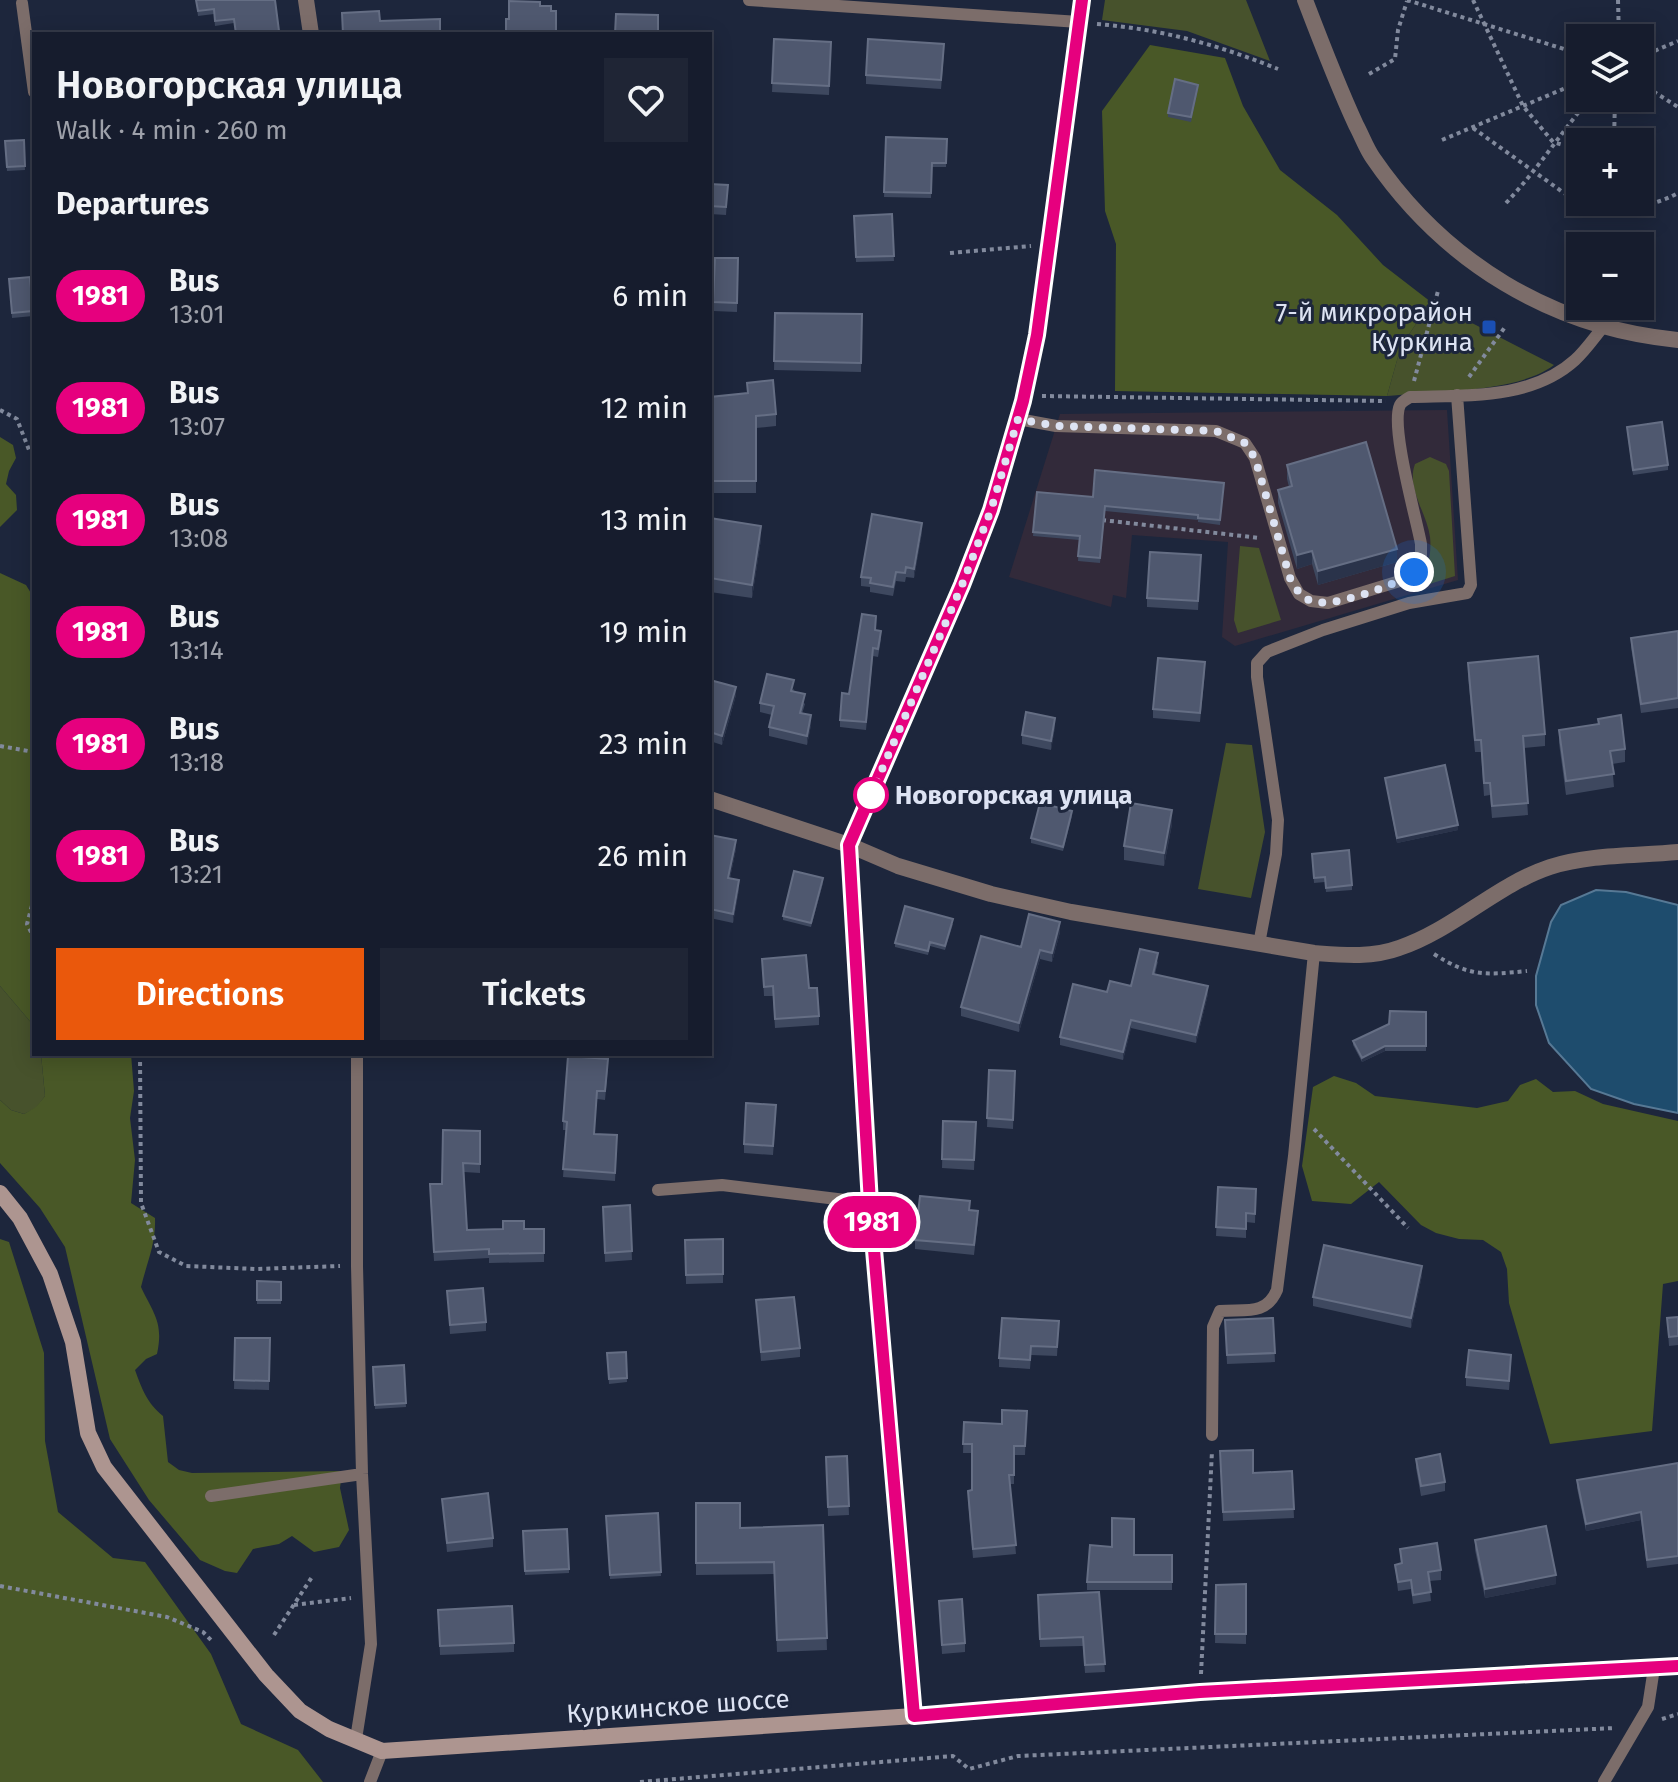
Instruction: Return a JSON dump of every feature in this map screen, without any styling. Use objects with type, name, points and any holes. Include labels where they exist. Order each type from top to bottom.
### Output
[{"type":"main road","name":"Куркинское шоссе","points":[[0,1193],[20,1218],[50,1274],[73,1342],[88,1433],[104,1467],[275,1684],[300,1711],[329,1729],[382,1751],[914,1716],[1200,1692],[1678,1666]]},
{"type":"street","points":[[306,0],[311,32]]},
{"type":"street","points":[[914,1716],[870,1203],[849,845],[962,585],[991,510],[1018,419],[1037,335],[1082,0]]},
{"type":"street","points":[[1305,0],[1339,89],[1371,156],[1408,203],[1448,245],[1500,282],[1603,327],[1644,337],[1678,340]]},
{"type":"street","points":[[712,800],[849,845],[898,866],[991,894],[1071,912],[1314,953],[1371,955],[1399,948],[1524,878],[1552,866],[1584,860],[1678,852]]},
{"type":"lane","points":[[749,0],[1079,22]]},
{"type":"lane","points":[[22,3],[32,77]]},
{"type":"lane","points":[[1018,419],[1056,426],[1216,431],[1245,443],[1255,458],[1290,578],[1299,594],[1311,601],[1328,603],[1403,580],[1414,572],[1421,560],[1421,544],[1399,436],[1399,406],[1406,399],[1512,391],[1541,383],[1575,360],[1603,327]]},
{"type":"lane","points":[[1259,944],[1276,854],[1278,820],[1257,663],[1267,652],[1323,630],[1409,603],[1467,593],[1471,585],[1457,395]]},
{"type":"lane","points":[[1212,1435],[1213,1327],[1220,1311],[1264,1309],[1272,1302],[1277,1290],[1314,953]]},
{"type":"lane","points":[[356,1739],[371,1644],[362,1474],[357,1266],[357,1056]]},
{"type":"lane","points":[[658,1190],[722,1185],[870,1203]]},
{"type":"lane","points":[[211,1496],[362,1474]]},
{"type":"lane","points":[[1604,1782],[1648,1707],[1654,1668]]},
{"type":"lane","points":[[370,1782],[382,1751]]},
{"type":"lane","points":[[1614,1766],[1617,1782]]},
{"type":"path","points":[[1369,74],[1395,59],[1398,30],[1407,0],[1566,50]]},
{"type":"path","points":[[1473,0],[1523,106],[1553,142],[1566,146]]},
{"type":"path","points":[[1618,0],[1619,24]]},
{"type":"path","points":[[1079,22],[1177,34],[1234,51],[1278,69]]},
{"type":"path","points":[[1654,51],[1678,41]]},
{"type":"path","points":[[1442,140],[1566,88]]},
{"type":"path","points":[[1654,92],[1678,107]]},
{"type":"path","points":[[1506,203],[1535,173],[1553,142],[1578,112]]},
{"type":"path","points":[[1472,127],[1566,194]]},
{"type":"path","points":[[1654,202],[1678,193]]},
{"type":"path","points":[[950,253],[1036,245],[1034,258]]},
{"type":"path","points":[[1024,396],[1406,399],[1438,291]]},
{"type":"path","points":[[1457,395],[1505,327]]},
{"type":"path","points":[[0,410],[17,419],[29,450]]},
{"type":"path","points":[[1097,520],[1279,540]]},
{"type":"path","points":[[0,746],[32,752]]},
{"type":"path","points":[[32,905],[27,924],[32,934]]},
{"type":"path","points":[[1417,940],[1460,970],[1486,975],[1527,971]]},
{"type":"path","points":[[140,1056],[141,1203],[159,1252],[186,1266],[256,1269],[357,1266]]},
{"type":"path","points":[[1298,1113],[1408,1228]]},
{"type":"path","points":[[1200,1692],[1212,1435]]},
{"type":"path","points":[[274,1635],[312,1577]]},
{"type":"path","points":[[0,1586],[167,1617],[203,1632],[213,1642]]},
{"type":"path","points":[[294,1605],[368,1595]]},
{"type":"path","points":[[640,1782],[953,1756],[969,1769],[1018,1756],[1636,1727],[1678,1714]]},
{"type":"shaded area","points":[[1447,410],[1458,580],[1235,646],[1222,637],[1228,542],[1132,535],[1126,598],[1113,595],[1111,607],[1009,577],[1060,414]]},
{"type":"green space","points":[[1105,0],[1246,0],[1270,61],[1187,31],[1102,20]]},
{"type":"green space","points":[[1150,45],[1225,58],[1243,106],[1280,170],[1337,215],[1383,265],[1431,302],[1401,346],[1387,396],[1115,391],[1116,244],[1105,211],[1102,111]]},
{"type":"green space","points":[[1431,302],[1554,365],[1519,381],[1497,386],[1387,396],[1401,346]]},
{"type":"green space","points":[[0,437],[13,445],[16,458],[6,484],[16,495],[17,510],[0,527]]},
{"type":"green space","points":[[1430,457],[1446,464],[1449,471],[1455,576],[1420,587],[1428,563],[1430,543],[1413,473],[1415,464]]},
{"type":"green space","points":[[1240,546],[1259,548],[1281,620],[1238,633],[1234,620]]},
{"type":"green space","points":[[0,573],[26,585],[32,595],[32,1024],[0,986]]},
{"type":"green space","points":[[1226,743],[1252,745],[1265,832],[1251,898],[1198,889]]},
{"type":"green space","points":[[0,986],[32,1024],[32,1056],[41,1056],[45,1096],[36,1108],[24,1114],[11,1110],[0,1100]]},
{"type":"green space","points":[[41,1056],[131,1056],[134,1091],[130,1118],[135,1160],[131,1203],[155,1218],[153,1245],[141,1287],[156,1318],[159,1334],[157,1354],[146,1359],[135,1370],[149,1401],[163,1416],[168,1462],[179,1470],[192,1473],[342,1471],[340,1488],[349,1530],[339,1547],[314,1552],[292,1536],[279,1544],[253,1549],[237,1573],[225,1571],[200,1560],[149,1500],[110,1439],[65,1247],[40,1208],[0,1163],[0,1100],[11,1110],[24,1114],[36,1107],[45,1096]]},
{"type":"green space","points":[[1334,1076],[1356,1083],[1375,1096],[1477,1108],[1508,1101],[1520,1085],[1536,1079],[1553,1092],[1575,1091],[1603,1104],[1678,1121],[1678,1281],[1663,1284],[1652,1431],[1550,1444],[1509,1303],[1507,1269],[1501,1252],[1483,1240],[1459,1239],[1421,1225],[1379,1182],[1351,1204],[1312,1201],[1302,1166],[1313,1087]]},
{"type":"green space","points":[[0,1239],[9,1242],[44,1353],[45,1441],[58,1512],[113,1558],[145,1562],[211,1654],[241,1724],[298,1750],[323,1782],[0,1782]]},
{"type":"water","points":[[1596,890],[1626,892],[1678,905],[1678,1113],[1634,1104],[1591,1089],[1549,1043],[1536,1005],[1536,976],[1551,922],[1561,905]]},
{"type":"building","points":[[196,0],[275,0],[279,31],[236,32],[234,19],[215,21],[214,9],[198,11]]},
{"type":"building","points":[[509,1],[540,2],[540,6],[551,6],[551,11],[556,11],[556,32],[506,32],[506,19],[509,19]]},
{"type":"building","points":[[379,11],[380,21],[440,19],[440,32],[343,32],[342,13]]},
{"type":"building","points":[[616,14],[658,15],[658,32],[615,32]]},
{"type":"building","points":[[774,39],[831,42],[829,86],[772,83]]},
{"type":"building","points":[[868,39],[944,44],[941,80],[866,75]]},
{"type":"building","points":[[1175,79],[1198,85],[1191,117],[1168,113]]},
{"type":"building","points":[[886,137],[947,139],[946,163],[932,163],[931,193],[884,192]]},
{"type":"building","points":[[24,140],[25,166],[7,167],[5,141]]},
{"type":"building","points":[[712,184],[728,185],[726,207],[712,206]]},
{"type":"building","points":[[892,214],[894,256],[856,257],[854,216]]},
{"type":"building","points":[[715,258],[738,258],[737,303],[713,302]]},
{"type":"building","points":[[30,277],[32,311],[12,313],[9,279]]},
{"type":"building","points":[[775,313],[862,314],[861,363],[774,361]]},
{"type":"building","points":[[773,380],[776,414],[756,416],[756,481],[712,481],[712,397],[748,393],[747,383]]},
{"type":"building","points":[[1662,422],[1668,465],[1633,470],[1627,427]]},
{"type":"building","points":[[1366,442],[1397,549],[1318,571],[1312,551],[1297,555],[1278,490],[1292,486],[1287,465]]},
{"type":"building","points":[[1095,470],[1224,483],[1220,520],[1105,506],[1100,558],[1078,556],[1080,536],[1033,532],[1037,492],[1093,497]]},
{"type":"building","points":[[872,514],[922,523],[914,569],[906,567],[905,573],[896,572],[893,587],[870,583],[871,578],[861,577]]},
{"type":"building","points":[[712,518],[761,526],[752,585],[712,578]]},
{"type":"building","points":[[1150,552],[1201,555],[1198,601],[1147,598]]},
{"type":"building","points":[[862,614],[876,616],[875,630],[881,631],[878,649],[873,648],[866,722],[840,720],[842,693],[849,694]]},
{"type":"building","points":[[1678,631],[1678,698],[1641,704],[1631,638]]},
{"type":"building","points":[[1538,656],[1545,734],[1523,736],[1528,803],[1492,806],[1490,783],[1484,783],[1481,740],[1475,740],[1468,663]]},
{"type":"building","points":[[1158,658],[1205,662],[1200,713],[1153,709]]},
{"type":"building","points":[[767,674],[794,680],[791,691],[805,694],[800,713],[811,715],[807,736],[769,727],[774,706],[760,703]]},
{"type":"building","points":[[712,681],[736,687],[722,736],[712,733]]},
{"type":"building","points":[[1026,712],[1055,718],[1051,741],[1022,735]]},
{"type":"building","points":[[1621,715],[1625,749],[1610,751],[1614,774],[1566,781],[1559,730],[1599,724],[1598,719]]},
{"type":"building","points":[[1445,765],[1458,825],[1397,838],[1385,778]]},
{"type":"building","points":[[1040,803],[1072,811],[1063,847],[1031,838]]},
{"type":"building","points":[[1131,803],[1172,810],[1164,853],[1124,846]]},
{"type":"building","points":[[712,835],[736,840],[728,878],[739,880],[733,914],[712,909]]},
{"type":"building","points":[[1349,850],[1352,885],[1326,888],[1325,877],[1314,878],[1312,854]]},
{"type":"building","points":[[794,871],[823,878],[811,923],[783,916]]},
{"type":"building","points":[[905,906],[953,919],[945,946],[930,942],[928,951],[895,943]]},
{"type":"building","points":[[1029,914],[1060,922],[1052,953],[1040,950],[1019,1023],[961,1007],[981,936],[1021,947]]},
{"type":"building","points":[[1140,949],[1158,953],[1153,974],[1208,986],[1196,1035],[1131,1020],[1123,1052],[1060,1037],[1073,984],[1107,992],[1110,981],[1131,986]]},
{"type":"building","points":[[806,955],[809,988],[817,988],[819,1016],[775,1019],[773,986],[764,987],[762,959]]},
{"type":"building","points":[[1390,1011],[1426,1012],[1426,1046],[1385,1046],[1362,1058],[1353,1041],[1389,1024]]},
{"type":"building","points":[[568,1056],[608,1059],[605,1091],[597,1091],[594,1134],[617,1135],[615,1173],[563,1169]]},
{"type":"building","points":[[989,1070],[1015,1071],[1013,1120],[987,1118]]},
{"type":"building","points":[[746,1103],[776,1105],[773,1146],[744,1144]]},
{"type":"building","points":[[943,1121],[976,1122],[974,1160],[942,1159]]},
{"type":"building","points":[[443,1130],[480,1131],[480,1164],[463,1163],[467,1230],[503,1229],[503,1221],[524,1221],[524,1229],[544,1229],[544,1253],[489,1254],[489,1249],[434,1252],[430,1184],[442,1184]]},
{"type":"building","points":[[1218,1187],[1256,1189],[1255,1214],[1246,1213],[1246,1229],[1216,1227]]},
{"type":"building","points":[[920,1196],[970,1201],[969,1210],[978,1211],[974,1245],[915,1240]]},
{"type":"building","points":[[630,1205],[632,1251],[605,1253],[603,1207]]},
{"type":"building","points":[[723,1239],[723,1274],[686,1275],[685,1240]]},
{"type":"building","points":[[1324,1245],[1422,1266],[1411,1318],[1313,1297]]},
{"type":"building","points":[[257,1281],[281,1282],[281,1300],[257,1300]]},
{"type":"building","points":[[483,1288],[486,1322],[450,1325],[447,1291]]},
{"type":"building","points":[[794,1297],[800,1348],[761,1352],[756,1300]]},
{"type":"building","points":[[1678,1317],[1678,1336],[1669,1337],[1667,1318]]},
{"type":"building","points":[[1002,1318],[1059,1321],[1057,1347],[1031,1346],[1030,1360],[999,1358]]},
{"type":"building","points":[[1273,1318],[1275,1353],[1227,1355],[1225,1320]]},
{"type":"building","points":[[235,1338],[270,1338],[269,1381],[234,1380]]},
{"type":"building","points":[[1469,1350],[1511,1355],[1509,1381],[1466,1377]]},
{"type":"building","points":[[626,1352],[627,1378],[609,1379],[607,1353]]},
{"type":"building","points":[[404,1365],[406,1403],[375,1405],[373,1367]]},
{"type":"building","points":[[1002,1410],[1027,1411],[1025,1446],[1014,1446],[1014,1475],[1009,1475],[1016,1545],[973,1549],[968,1491],[972,1490],[972,1444],[963,1444],[964,1422],[1002,1424]]},
{"type":"building","points":[[1253,1450],[1253,1473],[1292,1471],[1294,1509],[1223,1512],[1220,1451]]},
{"type":"building","points":[[1440,1454],[1445,1482],[1421,1486],[1416,1459]]},
{"type":"building","points":[[847,1456],[849,1506],[828,1507],[826,1457]]},
{"type":"building","points":[[1678,1463],[1678,1556],[1647,1560],[1641,1512],[1586,1524],[1577,1480]]},
{"type":"building","points":[[488,1493],[493,1538],[447,1543],[442,1499]]},
{"type":"building","points":[[696,1503],[740,1503],[740,1528],[823,1525],[827,1638],[777,1640],[774,1562],[696,1563]]},
{"type":"building","points":[[658,1513],[661,1572],[610,1575],[606,1516]]},
{"type":"building","points":[[1112,1518],[1134,1519],[1134,1555],[1172,1555],[1172,1582],[1087,1582],[1090,1545],[1112,1547]]},
{"type":"building","points":[[1546,1526],[1556,1575],[1485,1589],[1475,1540]]},
{"type":"building","points":[[567,1529],[569,1569],[525,1571],[523,1531]]},
{"type":"building","points":[[1437,1543],[1441,1570],[1428,1572],[1431,1592],[1413,1595],[1411,1580],[1398,1582],[1395,1565],[1402,1563],[1400,1549]]},
{"type":"building","points":[[1246,1584],[1246,1634],[1215,1634],[1216,1585]]},
{"type":"building","points":[[1099,1592],[1105,1664],[1085,1665],[1083,1637],[1040,1639],[1038,1595]]},
{"type":"building","points":[[962,1599],[965,1643],[942,1645],[939,1601]]},
{"type":"building","points":[[512,1606],[514,1643],[440,1646],[438,1610]]},
{"type":"bus line","name":"1981","points":[[1082,0],[1037,335],[1023,401],[991,510],[962,585],[849,845],[870,1203],[914,1716],[1200,1692],[1678,1666]]},
{"type":"place","name":"7-й микрорайон Куркина","points":[[1489,327]]},
{"type":"place","name":"Новогорская улица","points":[[871,795]]},
{"type":"route","points":[[871,795],[962,585],[991,510],[1018,419],[1056,426],[1216,431],[1245,443],[1255,458],[1290,578],[1299,594],[1311,601],[1328,603],[1403,580],[1414,572]]}]
